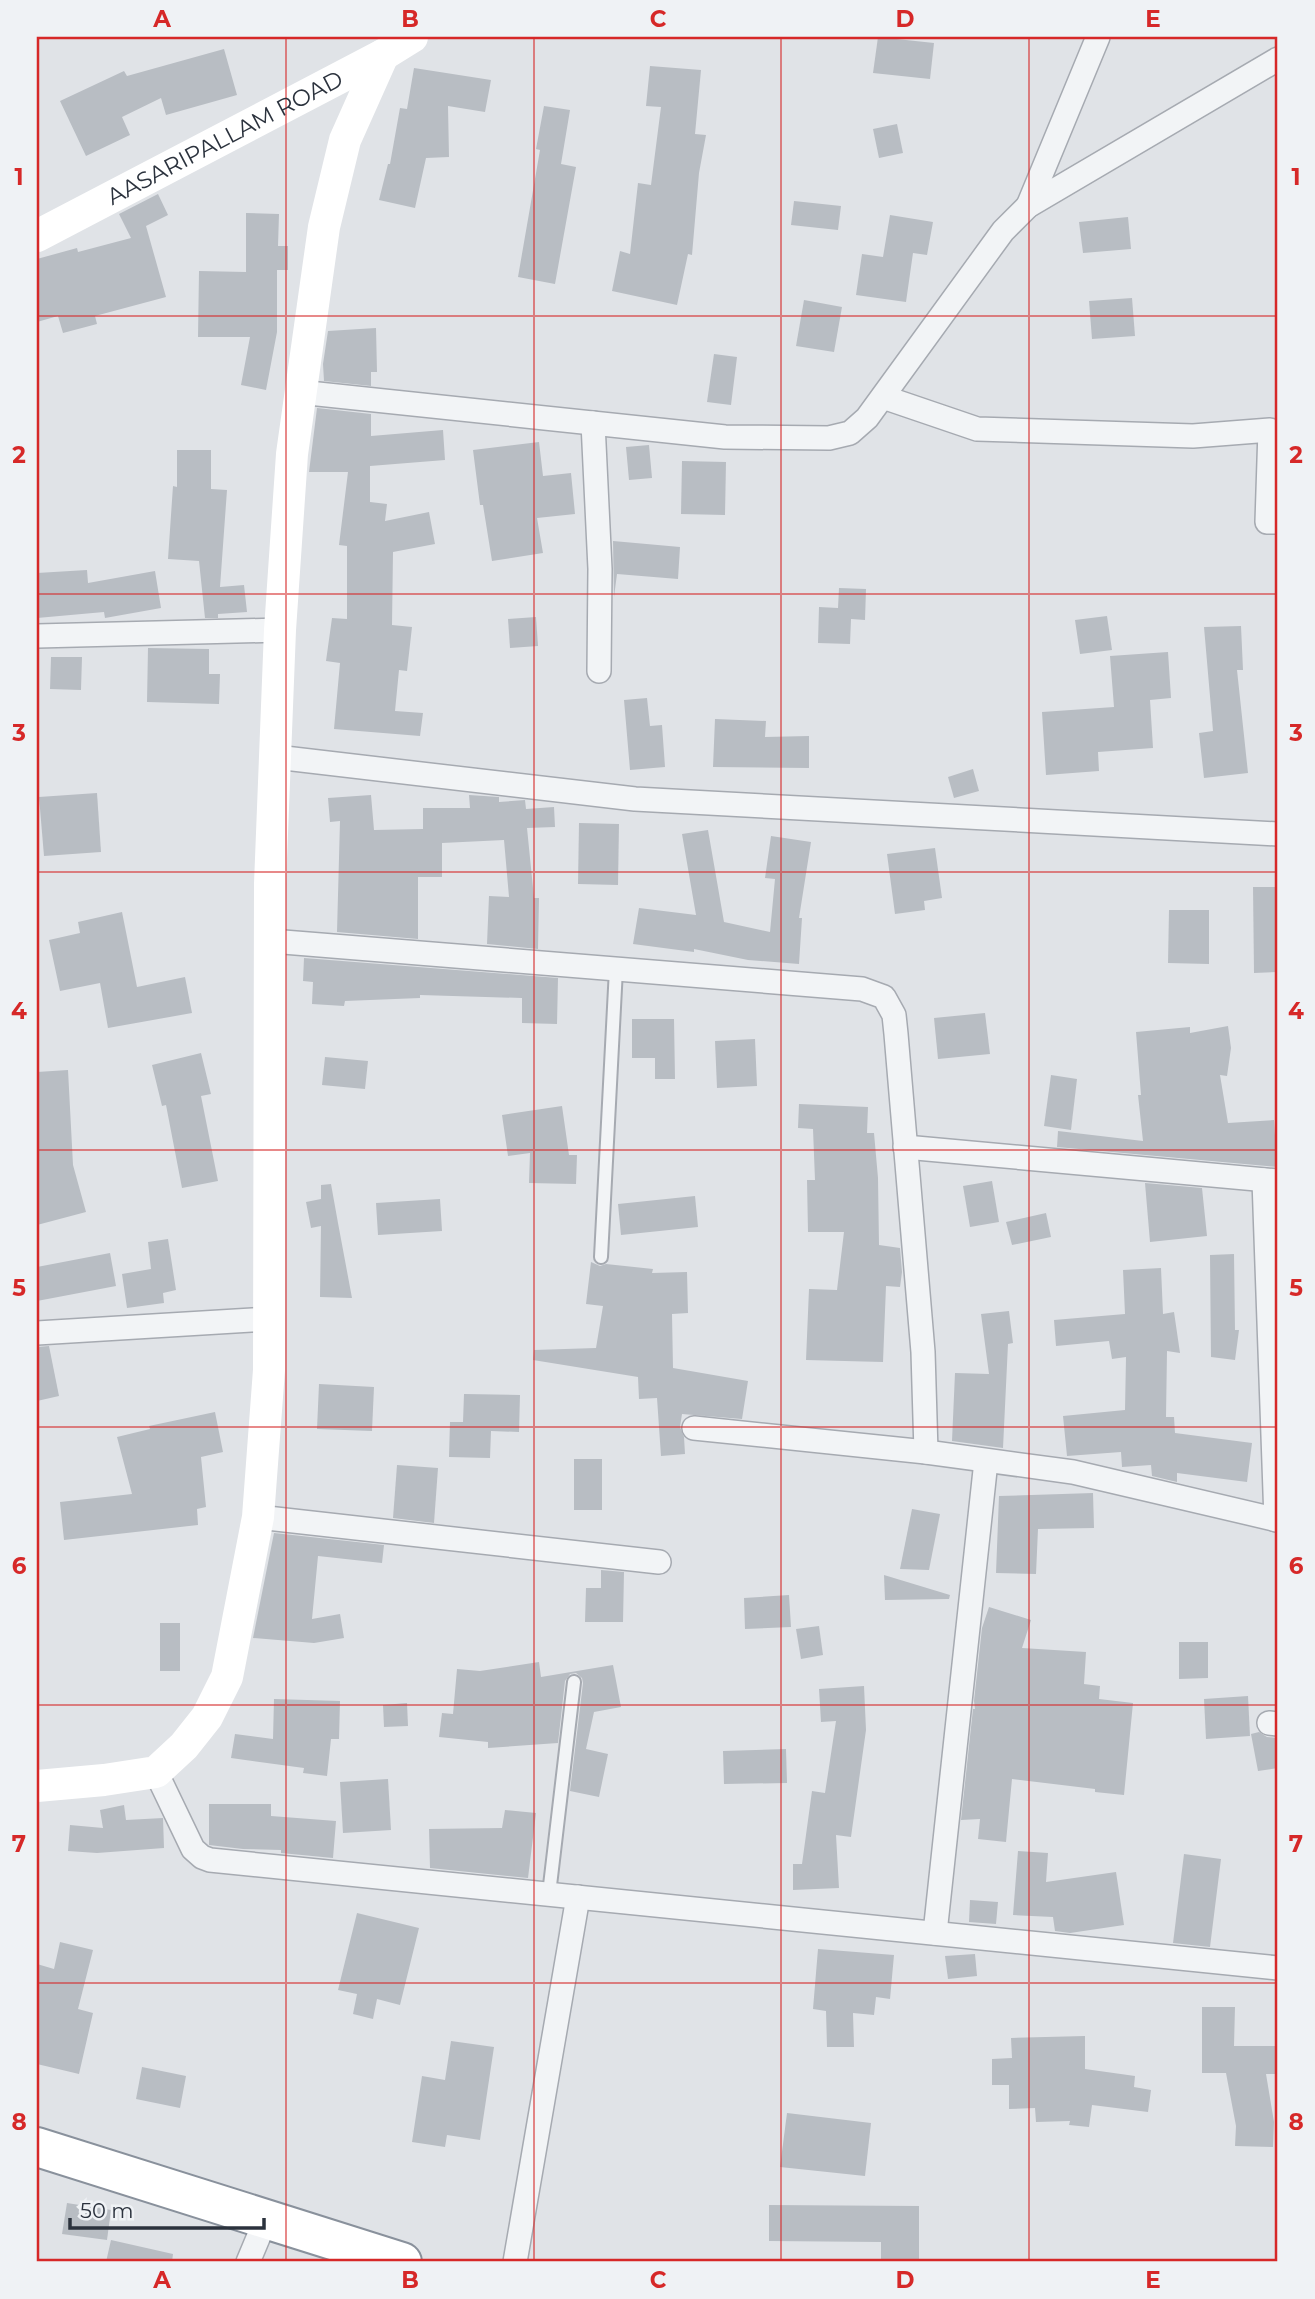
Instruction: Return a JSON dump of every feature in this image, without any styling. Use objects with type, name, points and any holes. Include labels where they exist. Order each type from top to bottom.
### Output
[{"type":"highway","points":[[37,2147],[402,2262]]},
{"type":"street","name":"AASARIPALLAM ROAD","points":[[37,236],[383,55],[412,37]]},
{"type":"street","points":[[1028,206],[1098,37]]},
{"type":"street","points":[[37,1786],[156,1772],[184,1746],[207,1717],[227,1676],[258,1517],[269,1370],[270,884],[280,630],[292,454],[324,227],[345,141],[383,55]]},
{"type":"street","points":[[299,392],[725,437],[829,438],[850,433],[867,418],[883,397],[1003,231],[1028,206],[1278,59]]},
{"type":"street","points":[[883,397],[977,429],[1193,436],[1270,430],[1267,522],[1278,522]]},
{"type":"street","points":[[593,423],[600,569],[599,671]]},
{"type":"street","points":[[37,636],[280,630]]},
{"type":"street","points":[[276,757],[635,799],[1278,834]]},
{"type":"street","points":[[271,941],[862,989],[884,997],[894,1015],[923,1352],[926,1452]]},
{"type":"street","points":[[694,1428],[926,1452],[1073,1472],[1277,1520],[1271,1180],[905,1147]]},
{"type":"street","points":[[37,1333],[270,1319]]},
{"type":"street","points":[[935,1933],[986,1461]]},
{"type":"street","points":[[258,1517],[659,1562]]},
{"type":"street","points":[[156,1772],[193,1849],[210,1860],[1278,1968]]},
{"type":"street","points":[[515,2262],[578,1897]]},
{"type":"street","points":[[248,2262],[266,2219]]},
{"type":"lane","points":[[601,1257],[616,969]]},
{"type":"lane","points":[[549,1894],[574,1682]]},
{"type":"building","points":[[878,37],[934,43],[930,79],[873,73]]},
{"type":"building","points":[[224,49],[237,95],[166,115],[161,98],[122,117],[130,135],[86,156],[60,101],[124,71],[127,76]]},
{"type":"building","points":[[650,66],[701,70],[695,134],[706,135],[699,173],[692,255],[688,254],[677,305],[612,291],[620,251],[630,254],[638,183],[651,185],[661,107],[646,106]]},
{"type":"building","points":[[414,68],[491,80],[485,112],[448,106],[449,157],[426,158],[415,208],[379,200],[390,164],[400,108],[407,109]]},
{"type":"building","points":[[544,106],[570,110],[561,164],[576,167],[555,284],[518,277],[540,150],[536,149]]},
{"type":"building","points":[[897,124],[903,153],[879,158],[873,129]]},
{"type":"building","points":[[158,194],[168,215],[146,226],[166,297],[95,316],[97,324],[63,333],[58,316],[37,322],[37,259],[77,248],[78,252],[131,238],[119,214]]},
{"type":"building","points":[[794,201],[841,206],[838,230],[791,225]]},
{"type":"building","points":[[246,213],[279,214],[278,246],[288,246],[288,270],[277,270],[277,332],[266,390],[241,385],[250,337],[198,337],[199,271],[246,272]]},
{"type":"building","points":[[890,215],[933,222],[927,255],[913,253],[906,302],[856,295],[862,254],[883,257]]},
{"type":"building","points":[[1128,217],[1131,249],[1083,253],[1079,222]]},
{"type":"building","points":[[1132,298],[1135,336],[1092,339],[1089,301]]},
{"type":"building","points":[[804,300],[842,307],[834,352],[796,346]]},
{"type":"building","points":[[376,328],[377,372],[371,372],[371,386],[324,381],[323,364],[328,331]]},
{"type":"building","points":[[714,354],[737,357],[731,405],[707,402]]},
{"type":"building","points":[[317,408],[371,414],[371,436],[443,430],[445,460],[370,466],[370,502],[387,504],[385,521],[429,512],[435,544],[393,552],[392,625],[412,627],[407,671],[399,670],[395,711],[423,713],[420,736],[334,729],[340,663],[326,661],[332,618],[347,619],[347,546],[339,545],[348,472],[309,472]]},
{"type":"building","points":[[539,442],[543,476],[571,473],[575,514],[537,518],[543,553],[492,561],[483,505],[480,505],[473,450]]},
{"type":"building","points":[[649,445],[652,478],[629,480],[626,447]]},
{"type":"building","points":[[177,450],[211,450],[211,489],[227,490],[220,587],[244,585],[247,612],[218,614],[218,618],[205,618],[199,561],[168,559],[173,486],[177,487]]},
{"type":"building","points":[[682,461],[726,462],[725,515],[681,514]]},
{"type":"building","points":[[613,541],[680,547],[678,579],[617,574],[614,597]]},
{"type":"building","points":[[87,570],[88,583],[155,571],[161,608],[105,618],[104,612],[37,618],[37,573]]},
{"type":"building","points":[[839,588],[866,589],[865,620],[851,619],[850,644],[818,643],[819,607],[838,608]]},
{"type":"building","points":[[1107,616],[1112,650],[1080,654],[1075,620]]},
{"type":"building","points":[[536,617],[538,646],[510,648],[508,619]]},
{"type":"building","points":[[1241,626],[1243,670],[1237,670],[1248,773],[1204,778],[1199,733],[1213,731],[1204,627]]},
{"type":"building","points":[[148,648],[209,649],[209,674],[220,674],[219,704],[147,702]]},
{"type":"building","points":[[1168,652],[1171,698],[1150,700],[1153,748],[1098,752],[1099,771],[1046,775],[1042,712],[1114,707],[1110,656]]},
{"type":"building","points":[[51,657],[82,657],[81,690],[50,689]]},
{"type":"building","points":[[647,698],[650,726],[662,725],[665,767],[630,770],[624,700]]},
{"type":"building","points":[[715,719],[766,721],[765,737],[809,736],[809,768],[713,767]]},
{"type":"building","points":[[973,769],[979,791],[954,798],[948,777]]},
{"type":"building","points":[[97,793],[101,852],[44,856],[39,797]]},
{"type":"building","points":[[371,795],[374,830],[423,829],[423,808],[470,808],[469,795],[499,797],[499,802],[525,800],[526,809],[554,807],[555,827],[527,828],[534,898],[539,898],[538,949],[487,944],[489,896],[509,897],[504,840],[442,843],[442,877],[418,877],[418,939],[337,932],[340,821],[330,822],[328,798]]},
{"type":"building","points":[[579,823],[619,824],[618,885],[578,884]]},
{"type":"building","points":[[708,830],[724,922],[770,932],[775,879],[765,878],[771,836],[811,842],[799,918],[802,918],[799,964],[748,960],[694,949],[694,952],[633,944],[639,908],[696,915],[682,834]]},
{"type":"building","points":[[935,848],[942,898],[924,901],[925,910],[895,914],[887,854]]},
{"type":"building","points":[[1253,887],[1278,887],[1278,972],[1254,973]]},
{"type":"building","points":[[1169,910],[1209,910],[1209,964],[1168,963]]},
{"type":"building","points":[[122,912],[137,987],[185,977],[192,1013],[108,1028],[100,983],[60,991],[49,940],[80,933],[78,922]]},
{"type":"building","points":[[304,958],[558,978],[557,1024],[522,1023],[522,998],[420,995],[420,998],[345,1001],[344,1006],[312,1004],[313,982],[303,981]]},
{"type":"building","points":[[985,1013],[990,1054],[938,1059],[934,1018]]},
{"type":"building","points":[[632,1019],[674,1019],[675,1079],[655,1079],[655,1058],[632,1058]]},
{"type":"building","points":[[1228,1026],[1231,1048],[1227,1076],[1220,1075],[1228,1123],[1274,1120],[1277,1167],[1057,1147],[1058,1131],[1143,1141],[1136,1032],[1190,1027],[1190,1033]]},
{"type":"building","points":[[755,1039],[757,1086],[717,1088],[715,1041]]},
{"type":"building","points":[[201,1053],[211,1094],[201,1096],[218,1181],[182,1188],[166,1105],[162,1106],[152,1065]]},
{"type":"building","points":[[325,1057],[368,1061],[365,1089],[322,1085]]},
{"type":"building","points":[[68,1070],[73,1165],[86,1212],[37,1225],[37,1072]]},
{"type":"building","points":[[1051,1075],[1077,1079],[1071,1130],[1044,1126]]},
{"type":"building","points":[[799,1104],[868,1107],[867,1133],[874,1133],[878,1178],[879,1245],[900,1248],[902,1272],[900,1287],[886,1286],[883,1362],[806,1360],[809,1289],[837,1290],[844,1232],[808,1232],[807,1180],[815,1180],[813,1129],[798,1128]]},
{"type":"building","points":[[562,1106],[569,1155],[577,1155],[576,1184],[529,1183],[530,1153],[508,1156],[502,1115]]},
{"type":"building","points":[[992,1181],[999,1222],[970,1227],[963,1186]]},
{"type":"building","points":[[1145,1183],[1202,1188],[1207,1236],[1150,1242]]},
{"type":"building","points":[[331,1184],[352,1298],[320,1297],[321,1226],[311,1228],[306,1202],[321,1199],[321,1185]]},
{"type":"building","points":[[695,1196],[698,1227],[621,1235],[618,1204]]},
{"type":"building","points":[[440,1199],[442,1231],[378,1235],[376,1203]]},
{"type":"building","points":[[1046,1213],[1051,1237],[1012,1245],[1006,1222]]},
{"type":"building","points":[[168,1239],[176,1290],[163,1293],[164,1303],[127,1308],[122,1274],[151,1269],[148,1242]]},
{"type":"building","points":[[110,1253],[116,1286],[37,1301],[37,1267]]},
{"type":"building","points":[[1234,1254],[1235,1330],[1239,1330],[1235,1360],[1211,1357],[1210,1255]]},
{"type":"building","points":[[591,1262],[600,1266],[606,1264],[653,1269],[652,1273],[687,1272],[688,1313],[672,1314],[673,1368],[748,1381],[742,1419],[682,1414],[680,1427],[684,1437],[685,1454],[661,1456],[657,1398],[639,1399],[638,1377],[533,1360],[534,1350],[596,1348],[603,1306],[586,1304]]},
{"type":"building","points":[[1161,1268],[1163,1314],[1174,1312],[1180,1353],[1167,1351],[1166,1417],[1174,1417],[1175,1433],[1252,1443],[1247,1482],[1177,1473],[1177,1482],[1152,1476],[1151,1465],[1122,1467],[1121,1452],[1067,1456],[1063,1416],[1125,1410],[1126,1357],[1112,1359],[1109,1341],[1056,1346],[1054,1320],[1125,1314],[1123,1270]]},
{"type":"building","points":[[1009,1311],[1013,1343],[1008,1344],[1003,1448],[952,1441],[955,1373],[989,1374],[981,1314]]},
{"type":"building","points":[[49,1346],[59,1396],[37,1401],[37,1347]]},
{"type":"building","points":[[319,1384],[374,1387],[372,1431],[317,1429]]},
{"type":"building","points":[[464,1394],[520,1395],[519,1432],[491,1431],[490,1458],[449,1457],[450,1422],[463,1422]]},
{"type":"building","points":[[215,1412],[223,1452],[201,1457],[206,1507],[197,1509],[198,1525],[64,1540],[60,1502],[132,1494],[117,1437],[150,1429],[149,1426]]},
{"type":"building","points":[[574,1459],[602,1459],[602,1510],[574,1510]]},
{"type":"building","points":[[397,1465],[438,1468],[434,1523],[393,1518]]},
{"type":"building","points":[[1093,1493],[1094,1528],[1038,1529],[1036,1574],[996,1573],[999,1496]]},
{"type":"building","points":[[912,1509],[940,1514],[929,1570],[900,1569]]},
{"type":"building","points":[[274,1533],[384,1545],[382,1563],[318,1556],[312,1619],[340,1614],[344,1638],[314,1643],[253,1638]]},
{"type":"building","points":[[601,1570],[624,1572],[623,1622],[585,1622],[586,1588],[601,1588]]},
{"type":"building","points":[[884,1575],[950,1595],[949,1599],[885,1600]]},
{"type":"building","points":[[789,1595],[791,1627],[745,1629],[744,1598]]},
{"type":"building","points":[[989,1607],[1031,1620],[1022,1648],[1086,1652],[1084,1684],[1100,1686],[1099,1699],[1133,1703],[1124,1795],[1012,1779],[1006,1842],[978,1839],[980,1819],[961,1820],[982,1628]]},
{"type":"building","points":[[160,1623],[180,1623],[180,1671],[160,1671]]},
{"type":"building","points":[[819,1626],[823,1655],[801,1659],[796,1629]]},
{"type":"building","points":[[1179,1642],[1208,1642],[1208,1678],[1179,1679]]},
{"type":"building","points":[[539,1662],[541,1677],[613,1665],[621,1707],[594,1712],[586,1749],[608,1754],[599,1797],[570,1791],[583,1683],[576,1673],[570,1674],[565,1681],[558,1743],[488,1748],[488,1742],[439,1737],[442,1713],[453,1714],[457,1669],[480,1671]]},
{"type":"building","points":[[864,1686],[866,1730],[851,1837],[836,1835],[839,1888],[793,1890],[793,1864],[802,1864],[812,1791],[825,1793],[836,1721],[821,1722],[819,1689]]},
{"type":"building","points":[[1248,1696],[1250,1736],[1206,1739],[1204,1699]]},
{"type":"building","points":[[274,1699],[340,1701],[339,1739],[331,1739],[327,1776],[303,1773],[304,1768],[231,1758],[235,1734],[273,1739]]},
{"type":"building","points":[[407,1703],[408,1726],[384,1727],[383,1705]]},
{"type":"building","points":[[1259,1732],[1267,1737],[1278,1738],[1278,1768],[1258,1771],[1251,1734]]},
{"type":"building","points":[[786,1749],[787,1783],[724,1784],[723,1751]]},
{"type":"building","points":[[388,1779],[391,1830],[343,1833],[340,1782]]},
{"type":"building","points":[[209,1804],[271,1804],[271,1816],[336,1821],[333,1858],[281,1853],[281,1850],[209,1845]]},
{"type":"building","points":[[124,1805],[126,1820],[163,1818],[164,1848],[97,1853],[68,1851],[70,1825],[103,1828],[100,1810]]},
{"type":"building","points":[[505,1810],[536,1813],[528,1878],[430,1868],[429,1829],[502,1828]]},
{"type":"building","points":[[1018,1851],[1048,1853],[1046,1882],[1116,1872],[1124,1925],[1070,1933],[1055,1931],[1053,1917],[1013,1915]]},
{"type":"building","points":[[1184,1854],[1221,1859],[1210,1947],[1173,1943]]},
{"type":"building","points":[[970,1900],[998,1902],[996,1924],[969,1922]]},
{"type":"building","points":[[357,1913],[419,1928],[400,2005],[377,1999],[373,2019],[353,2014],[357,1994],[338,1990]]},
{"type":"building","points":[[60,1942],[93,1950],[78,2009],[93,2013],[79,2074],[37,2064],[37,1964],[54,1969]]},
{"type":"building","points":[[818,1949],[894,1955],[890,1999],[876,1997],[874,2015],[853,2013],[854,2047],[827,2047],[826,2011],[813,2009]]},
{"type":"building","points":[[975,1954],[977,1976],[948,1979],[945,1956]]},
{"type":"building","points":[[1202,2007],[1235,2007],[1234,2046],[1278,2046],[1278,2074],[1266,2074],[1274,2122],[1273,2147],[1235,2146],[1236,2126],[1226,2073],[1202,2073]]},
{"type":"building","points":[[1085,2036],[1085,2069],[1135,2076],[1134,2087],[1151,2090],[1148,2112],[1092,2105],[1089,2127],[1069,2125],[1070,2121],[1036,2122],[1035,2108],[1009,2109],[1009,2085],[992,2085],[992,2059],[1012,2058],[1011,2038]]},
{"type":"building","points":[[451,2041],[494,2047],[480,2140],[447,2135],[445,2147],[412,2142],[422,2076],[445,2080]]},
{"type":"building","points":[[142,2067],[186,2076],[180,2108],[136,2099]]},
{"type":"building","points":[[787,2113],[871,2123],[865,2176],[780,2167]]},
{"type":"building","points":[[67,2203],[111,2210],[107,2240],[62,2234]]},
{"type":"building","points":[[769,2205],[919,2206],[919,2262],[881,2262],[881,2242],[769,2241]]},
{"type":"building","points":[[111,2240],[173,2254],[172,2262],[106,2262]]}]
